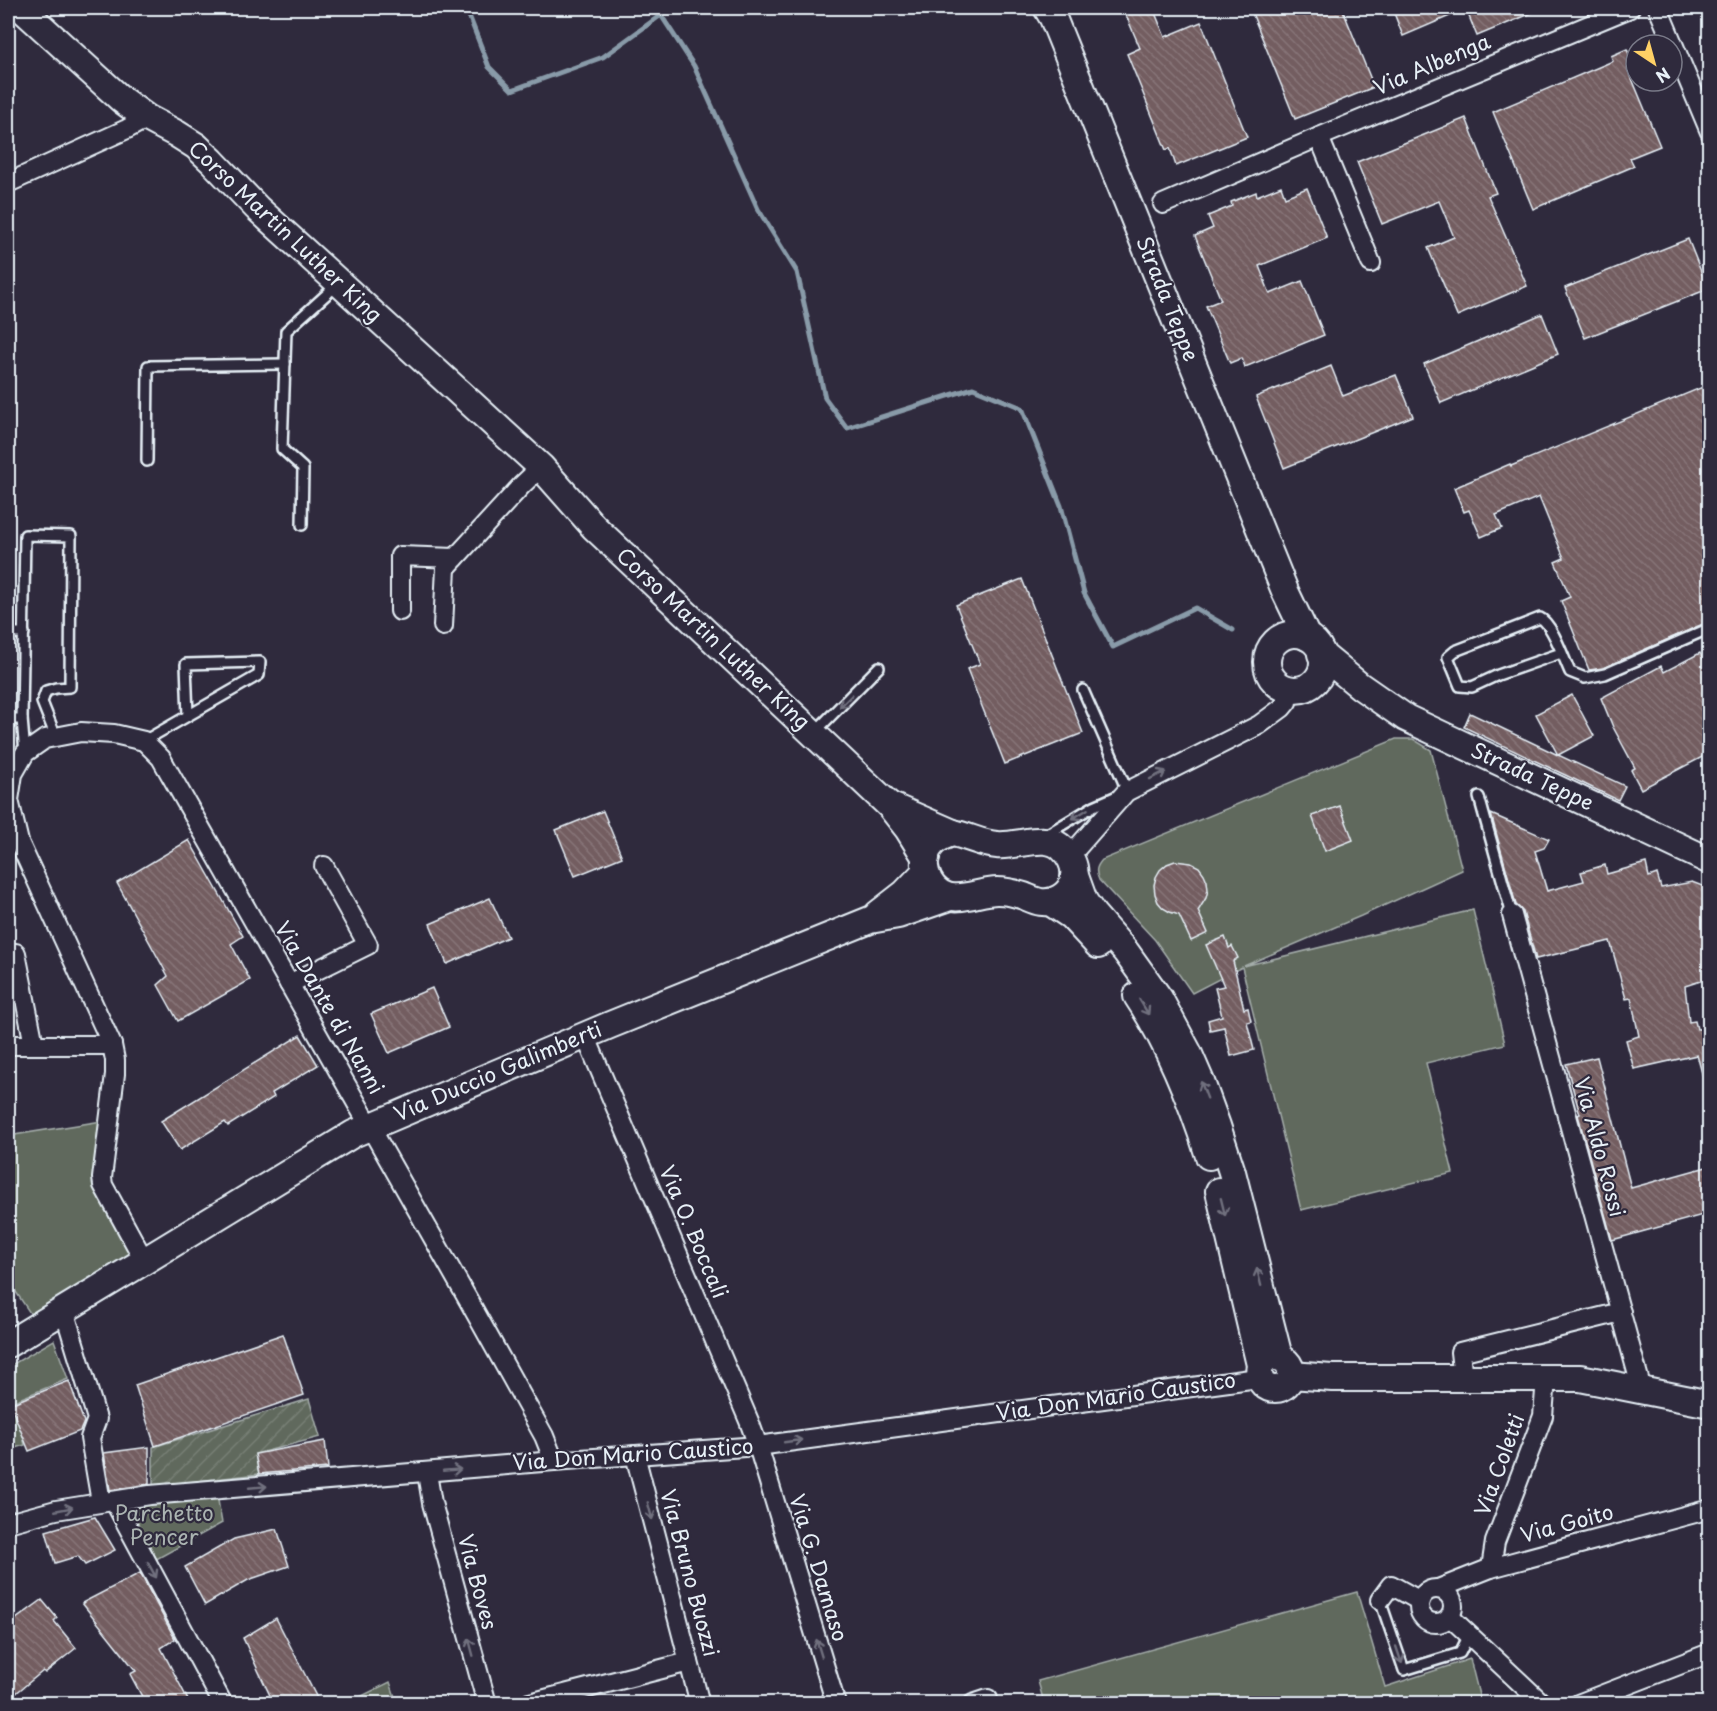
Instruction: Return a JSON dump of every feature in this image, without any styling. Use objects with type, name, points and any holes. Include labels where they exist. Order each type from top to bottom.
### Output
[{"type":"street","name":"Corso Martin Luther King","points":[[21,8],[122,99],[147,118],[196,146],[257,208],[541,467],[594,527],[890,806],[908,829],[932,885],[940,893],[950,897]]},
{"type":"street","name":"Strada Teppe","points":[[1047,8],[1285,591],[1314,645],[1360,686],[1406,718],[1710,861]]},
{"type":"street","name":"Via Albenga","points":[[1163,204],[1630,8]]},
{"type":"street","points":[[1658,8],[1710,132]]},
{"type":"street","points":[[8,183],[147,118]]},
{"type":"street","points":[[1319,137],[1371,263]]},
{"type":"street","points":[[443,626],[446,568],[541,467]]},
{"type":"street","points":[[400,611],[400,556],[455,558]]},
{"type":"street","points":[[1275,642],[1285,591]]},
{"type":"street","points":[[1312,685],[1322,671],[1323,662],[1314,645],[1299,634],[1290,634],[1275,642],[1269,650],[1267,668],[1270,677],[1284,689],[1294,691],[1312,685],[1360,686]]},
{"type":"street","points":[[1050,902],[1059,899],[1072,886],[1072,866],[1126,792],[1258,725],[1287,702],[1284,689]]},
{"type":"street","points":[[144,741],[114,734],[81,732],[45,739],[25,753],[13,774],[9,800],[19,842],[112,1045],[115,1074],[102,1178],[108,1194],[144,1260]]},
{"type":"street","name":"Via Dante di Nanni","points":[[144,741],[161,758],[544,1436],[554,1461]]},
{"type":"street","name":"Corso Martin Luther King","points":[[890,806],[953,833],[995,845],[1016,845],[1037,841]]},
{"type":"street","name":"Via Duccio Galimberti","points":[[870,920],[905,893],[925,865],[927,852],[932,843],[953,833]]},
{"type":"street","points":[[1037,841],[1049,840],[1060,845],[1072,866],[1084,901],[1093,915],[1126,952],[1159,998],[1175,1025],[1201,1082],[1232,1172],[1272,1369]]},
{"type":"street","points":[[289,984],[368,945],[324,866]]},
{"type":"street","name":"Via Duccio Galimberti","points":[[8,1344],[353,1134],[585,1035],[870,920],[898,915],[950,897],[1006,891],[1040,902],[1050,902]]},
{"type":"street","points":[[1050,902],[1071,916],[1113,962],[1144,1007],[1173,1064],[1217,1181],[1272,1369]]},
{"type":"street","name":"Via Aldo Rossi","points":[[1512,915],[1642,1390]]},
{"type":"street","points":[[8,953],[15,953],[34,1045]]},
{"type":"street","name":"Via O. Boccali","points":[[585,1035],[758,1446]]},
{"type":"street","points":[[8,1045],[112,1045]]},
{"type":"street","points":[[64,1310],[97,1419],[90,1438],[108,1501],[224,1704]]},
{"type":"street","points":[[1463,1378],[1460,1352],[1621,1312]]},
{"type":"street","name":"Via Don Mario Caustico","points":[[8,1523],[56,1510],[162,1494],[758,1446],[1272,1369],[1329,1378],[1580,1378],[1710,1404]]},
{"type":"street","name":"Via Coletti","points":[[1491,1568],[1495,1542],[1543,1416],[1546,1378]]},
{"type":"street","name":"Via G. Damaso","points":[[758,1446],[836,1704]]},
{"type":"street","name":"Via Bruno Buozzi","points":[[635,1455],[700,1704]]},
{"type":"street","name":"Via Boves","points":[[427,1473],[432,1503],[487,1704]]},
{"type":"street","name":"Via Goito","points":[[1438,1589],[1491,1568],[1710,1509]]},
{"type":"street","points":[[1380,1600],[1391,1585],[1420,1601]]},
{"type":"street","points":[[1438,1589],[1448,1593],[1454,1607],[1450,1617],[1440,1623],[1428,1621],[1420,1612],[1420,1601],[1426,1592],[1438,1589]]},
{"type":"street","points":[[1450,1617],[1543,1704]]},
{"type":"street","points":[[1578,1704],[1710,1653]]},
{"type":"street","points":[[526,1704],[689,1662]]},
{"type":"lane","points":[[302,525],[303,468],[282,449],[286,331],[340,283]]},
{"type":"lane","points":[[147,461],[148,366],[285,364]]},
{"type":"lane","points":[[25,753],[22,719],[25,535],[71,536],[70,687],[46,691],[42,702],[56,736]]},
{"type":"lane","points":[[1561,653],[1498,675],[1472,687],[1460,686],[1448,657],[1455,651],[1540,618],[1545,620],[1556,640],[1570,672],[1585,678],[1605,674],[1710,628]]},
{"type":"lane","points":[[8,633],[24,633]]},
{"type":"lane","points":[[144,741],[188,716],[259,675],[260,662],[186,664],[188,716]]},
{"type":"lane","points":[[812,734],[879,667]]},
{"type":"lane","points":[[1037,841],[1094,806],[1126,792],[1083,690]]},
{"type":"lane","points":[[8,719],[22,719]]},
{"type":"lane","points":[[1479,797],[1512,915]]},
{"type":"lane","points":[[1380,1600],[1404,1670],[1460,1653],[1469,1635]]},
{"type":"green space","points":[[1396,739],[1413,739],[1431,750],[1462,870],[1244,966],[1473,910],[1505,1044],[1426,1063],[1453,1173],[1301,1210],[1242,967],[1192,993],[1155,940],[1099,880],[1097,869],[1102,860]]},
{"type":"green space","points":[[109,1120],[102,1178],[144,1260],[38,1325],[8,1280],[8,1136]]},
{"type":"green space","points":[[54,1340],[68,1379],[14,1401],[25,1445],[8,1450],[8,1367]]},
{"type":"green space","points":[[309,1399],[320,1437],[255,1454],[259,1474],[153,1486],[153,1447]]},
{"type":"green space","name":"Parchetto Pencer","points":[[217,1495],[222,1523],[151,1562],[122,1505]]},
{"type":"green space","points":[[1357,1592],[1385,1687],[1470,1659],[1481,1703],[1044,1703],[1038,1681]]},
{"type":"green space","points":[[390,1682],[397,1703],[348,1703]]},
{"type":"building","points":[[1123,8],[1153,8],[1165,37],[1201,22],[1247,137],[1176,166],[1170,148],[1166,150],[1127,54],[1140,48]]},
{"type":"building","points":[[1250,8],[1342,8],[1374,87],[1295,119]]},
{"type":"building","points":[[1392,8],[1544,8],[1477,36],[1466,9],[1403,36]]},
{"type":"building","points":[[1624,50],[1624,93],[1638,93],[1660,146],[1630,158],[1634,166],[1533,209],[1493,112],[1613,61],[1611,56]]},
{"type":"building","points":[[1466,118],[1496,193],[1488,196],[1527,286],[1457,316],[1428,248],[1454,237],[1439,201],[1382,224],[1357,162]]},
{"type":"building","points":[[1281,186],[1285,197],[1307,188],[1327,238],[1259,266],[1270,294],[1302,281],[1324,335],[1245,367],[1242,358],[1230,363],[1206,306],[1221,300],[1195,236],[1213,228],[1208,216],[1232,206],[1231,202],[1256,192],[1257,196]]},
{"type":"building","points":[[1688,239],[1708,289],[1585,338],[1565,288]]},
{"type":"building","points":[[1542,314],[1558,354],[1441,403],[1424,364]]},
{"type":"building","points":[[1331,366],[1343,396],[1396,375],[1413,416],[1284,468],[1256,397]]},
{"type":"building","points":[[1710,384],[1710,621],[1603,668],[1589,670],[1561,601],[1570,597],[1555,562],[1564,558],[1539,497],[1496,515],[1502,528],[1481,537],[1469,510],[1464,512],[1454,488]]},
{"type":"building","points":[[1022,579],[1083,733],[1005,764],[967,669],[980,664],[956,605]]},
{"type":"building","points":[[1700,653],[1710,671],[1710,753],[1641,789],[1631,770],[1635,768],[1613,727],[1601,698],[1661,666],[1664,672]]},
{"type":"building","points":[[1572,695],[1594,736],[1558,755],[1536,714]]},
{"type":"building","points":[[1470,713],[1625,786],[1618,800],[1464,727]]},
{"type":"building","points":[[1340,806],[1353,840],[1325,851],[1312,816]]},
{"type":"building","points":[[603,811],[622,857],[575,876],[556,830]]},
{"type":"building","points":[[1491,814],[1549,839],[1544,848],[1535,851],[1547,891],[1584,881],[1581,872],[1605,865],[1607,874],[1646,863],[1649,877],[1657,874],[1661,888],[1692,882],[1710,889],[1710,978],[1685,986],[1689,1022],[1695,1021],[1697,1029],[1703,1029],[1705,1035],[1710,1034],[1710,1084],[1705,1084],[1697,1055],[1634,1069],[1626,1040],[1639,1036],[1631,998],[1626,999],[1610,941],[1536,959],[1523,912],[1516,905]]},
{"type":"building","points":[[189,840],[243,936],[231,944],[250,980],[178,1021],[158,985],[168,976],[117,883]]},
{"type":"building","points":[[1175,861],[1191,863],[1199,867],[1207,881],[1206,898],[1198,911],[1208,933],[1191,941],[1179,915],[1163,908],[1155,894],[1154,885],[1160,870]]},
{"type":"building","points":[[490,898],[508,937],[447,964],[430,924]]},
{"type":"building","points":[[1225,937],[1229,948],[1232,946],[1238,958],[1233,961],[1244,1009],[1248,1008],[1251,1021],[1247,1022],[1254,1050],[1231,1056],[1224,1027],[1210,1030],[1208,1020],[1222,1016],[1215,988],[1224,986],[1206,945]]},
{"type":"building","points":[[432,988],[449,1027],[389,1053],[371,1014]]},
{"type":"building","points":[[300,1035],[318,1065],[272,1093],[274,1097],[228,1126],[225,1122],[180,1150],[161,1121]]},
{"type":"building","points":[[1597,1057],[1631,1188],[1710,1166],[1710,1213],[1612,1240],[1566,1064]]},
{"type":"building","points":[[283,1334],[304,1395],[155,1446],[135,1385]]},
{"type":"building","points":[[69,1381],[84,1422],[80,1431],[29,1451],[10,1404]]},
{"type":"building","points":[[325,1441],[328,1468],[259,1474],[255,1454]]},
{"type":"building","points":[[149,1447],[149,1484],[110,1490],[104,1453]]},
{"type":"building","points":[[95,1517],[115,1550],[85,1565],[78,1556],[55,1563],[46,1531]]},
{"type":"building","points":[[277,1529],[289,1566],[248,1580],[205,1605],[185,1567],[234,1539]]},
{"type":"building","points":[[140,1573],[175,1639],[161,1648],[190,1704],[146,1704],[130,1674],[136,1671],[82,1603]]},
{"type":"building","points":[[42,1600],[57,1618],[54,1621],[76,1648],[15,1694],[8,1685],[8,1625]]},
{"type":"building","points":[[276,1618],[320,1704],[274,1704],[243,1638]]},
{"type":"waterway","points":[[466,8],[489,67],[512,90],[603,57],[661,15],[694,66],[758,209],[797,272],[825,398],[847,428],[973,388],[1022,408],[1061,506],[1084,593],[1113,647],[1195,608],[1233,630]]}]
